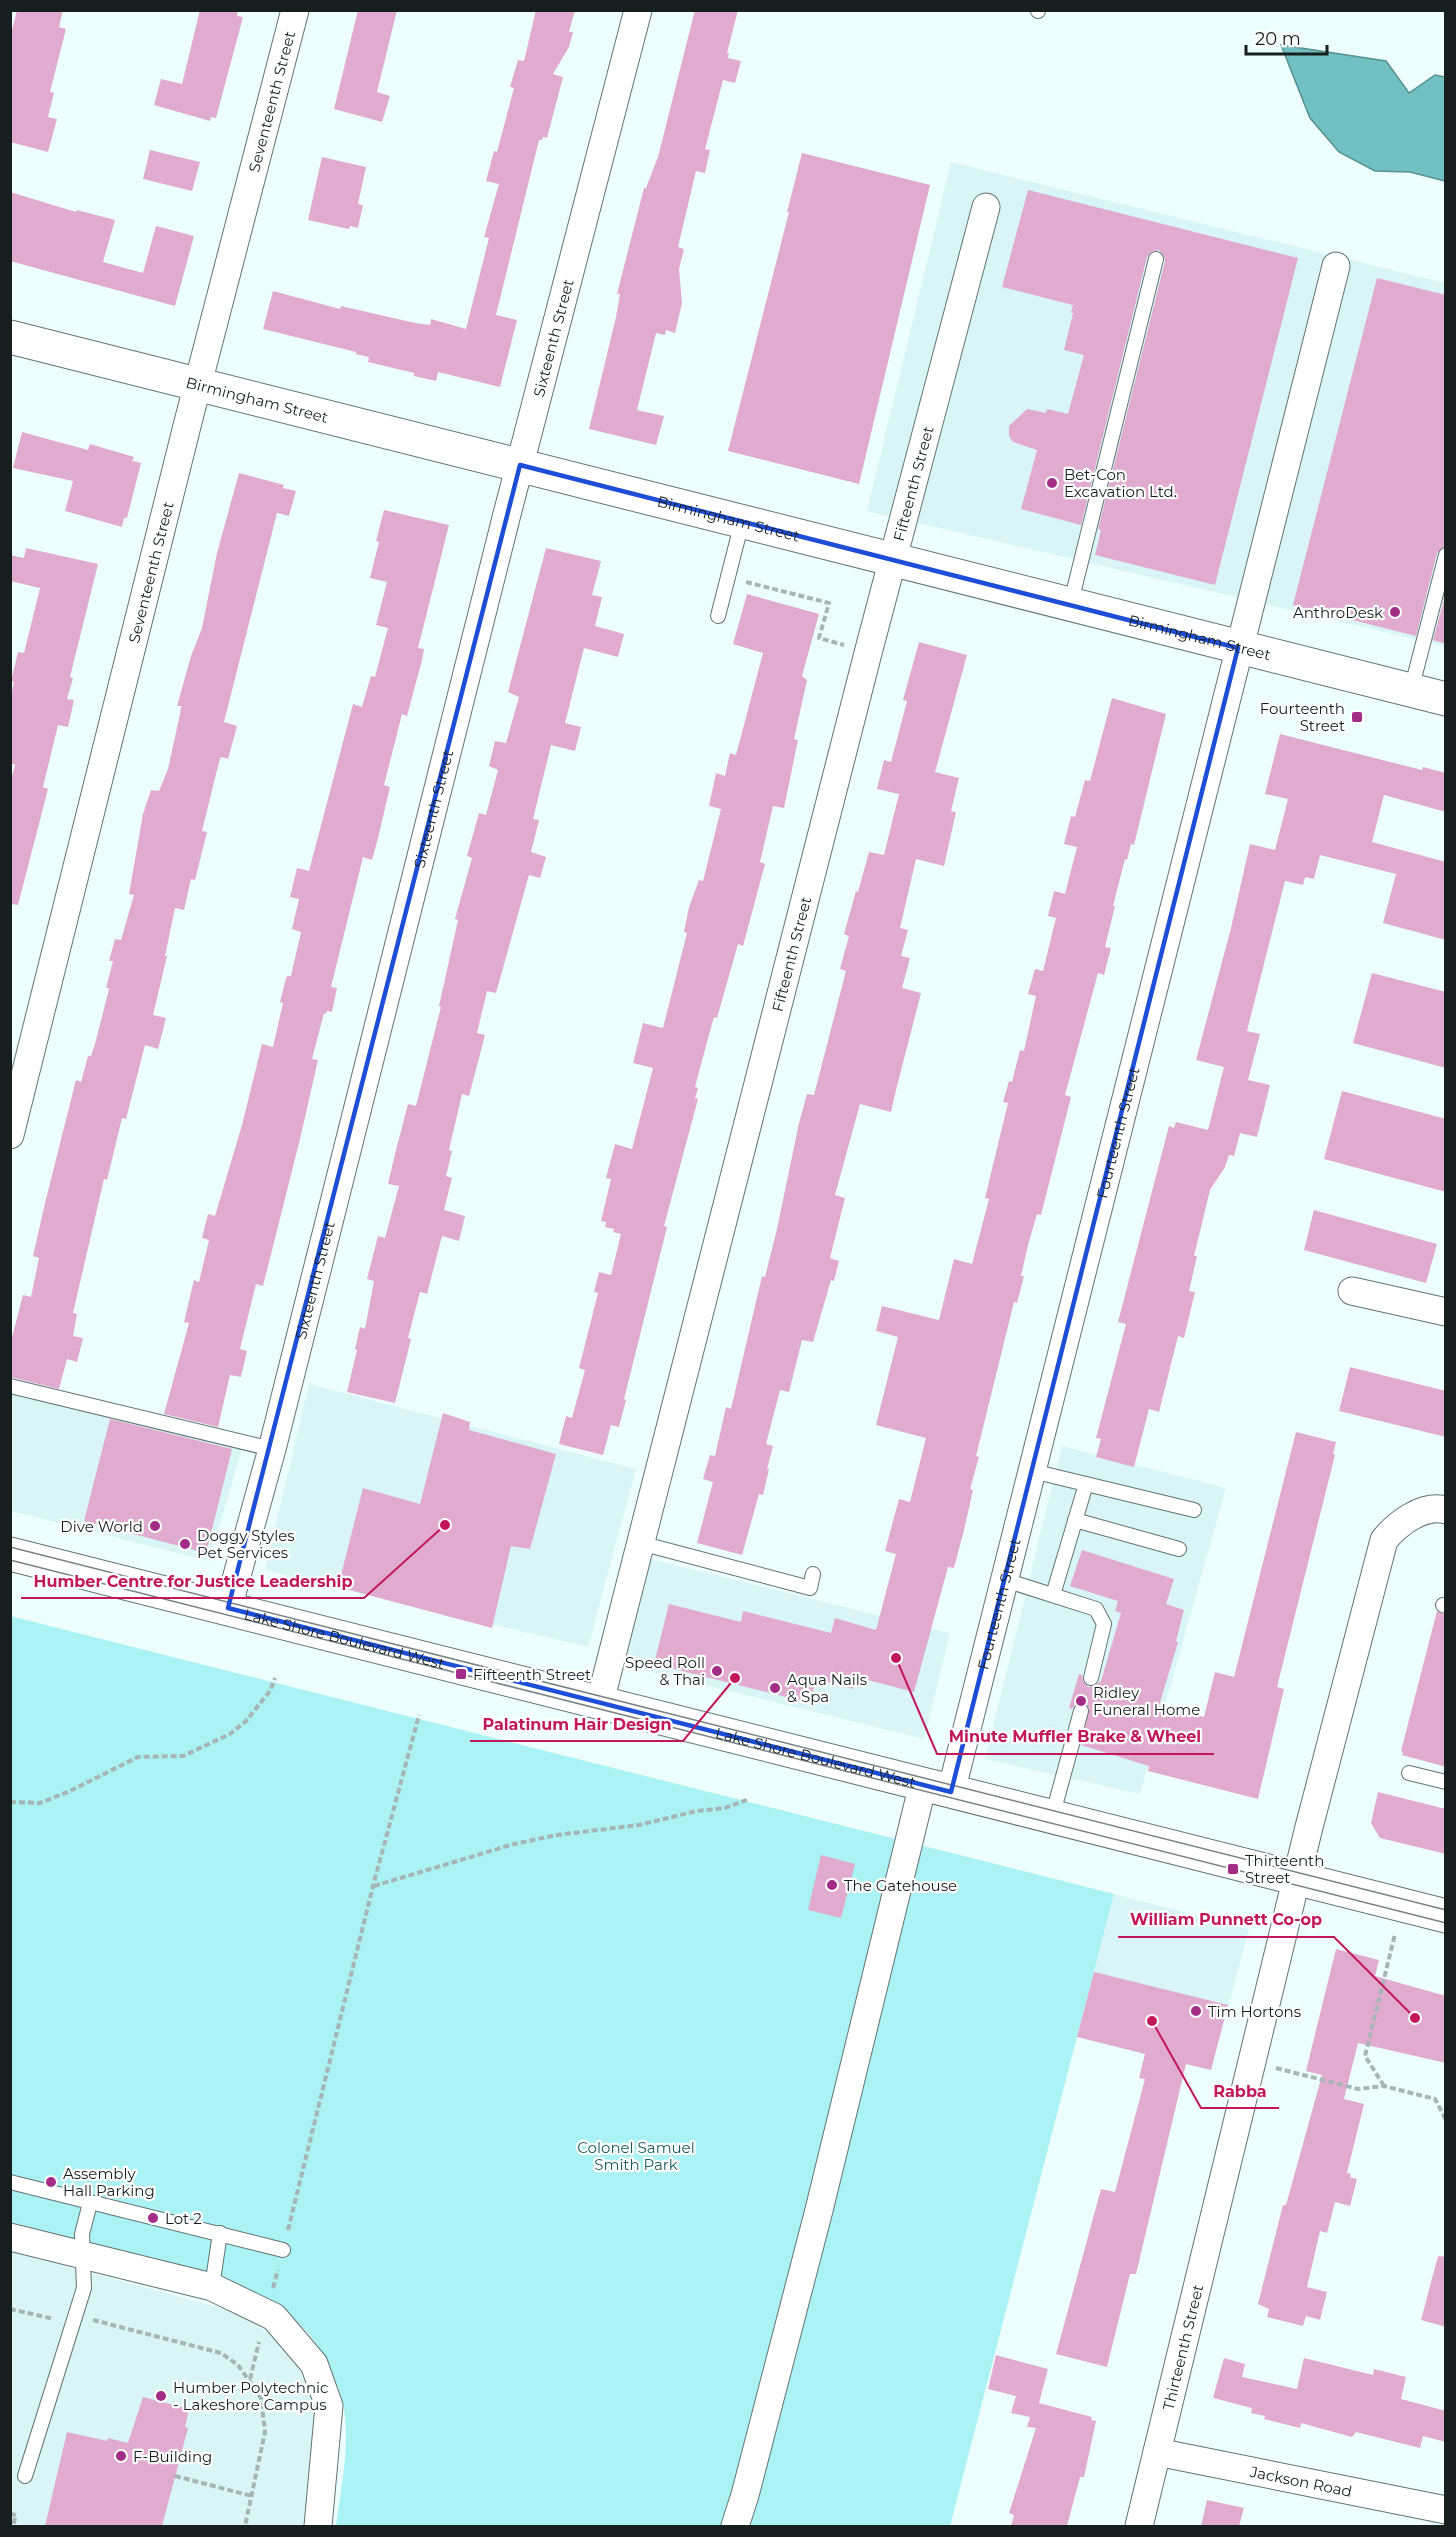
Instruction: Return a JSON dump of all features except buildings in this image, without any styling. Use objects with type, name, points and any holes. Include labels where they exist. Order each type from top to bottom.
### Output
[{"type":"street","name":"Seventeenth Street","points":[[10,1135],[198,384],[295,10]]},
{"type":"street","name":"Sixteenth Street","points":[[228,1608],[272,1449],[520,465],[638,10]]},
{"type":"street","name":"Fifteenth Street","points":[[600,1702],[986,207]]},
{"type":"street","name":"Fourteenth Street","points":[[735,2526],[746,2495],[819,2211],[937,1788],[1005,1580],[1336,266]]},
{"type":"street","name":"Birmingham Street","points":[[10,337],[1446,699]]},
{"type":"street","points":[[1352,1291],[1446,1312]]},
{"type":"street","name":"Thirteenth Street","points":[[1139,2526],[1296,1879],[1384,1540],[1397,1524],[1434,1507],[1446,1510]]},
{"type":"street","name":"Lake Shore Boulevard West","points":[[10,1554],[1446,1916]]},
{"type":"street","points":[[10,2238],[212,2287],[274,2317],[314,2364],[329,2406],[318,2526]]},
{"type":"street","name":"Jackson Road","points":[[1157,2452],[1446,2510]]},
{"type":"lane","points":[[1070,606],[1156,259]]},
{"type":"lane","points":[[718,616],[742,522]]},
{"type":"lane","points":[[1412,690],[1446,555]]},
{"type":"lane","points":[[10,1386],[272,1449]]},
{"type":"lane","points":[[1032,1471],[1194,1510]]},
{"type":"lane","points":[[1053,1595],[1086,1484]]},
{"type":"lane","points":[[1075,1520],[1179,1549]]},
{"type":"lane","points":[[640,1543],[810,1587],[813,1574]]},
{"type":"lane","points":[[1005,1580],[1096,1609],[1104,1624],[1091,1678]]},
{"type":"lane","points":[[1052,1817],[1081,1711]]},
{"type":"lane","points":[[1409,1773],[1446,1782]]},
{"type":"lane","points":[[10,2182],[283,2250]]},
{"type":"lane","points":[[26,2476],[71,2323],[84,2288],[82,2235],[90,2203]]},
{"type":"lane","points":[[212,2287],[220,2233]]},
{"type":"path","points":[[728,578],[829,603],[819,638],[845,645]]},
{"type":"path","points":[[10,1802],[40,1803],[70,1791],[138,1757],[183,1756],[211,1743],[230,1734],[246,1721],[270,1691],[275,1678]]},
{"type":"path","points":[[250,2379],[373,1886],[419,1715]]},
{"type":"path","points":[[373,1886],[514,1844],[557,1835],[639,1825],[697,1811],[725,1808],[749,1799]]},
{"type":"path","points":[[1384,2086],[1365,2056],[1402,1905]]},
{"type":"path","points":[[1252,2062],[1358,2089],[1384,2086],[1436,2099],[1446,2120]]},
{"type":"path","points":[[10,2309],[71,2323],[96,2320],[221,2354],[238,2365],[250,2379],[261,2398],[265,2432],[245,2526]]},
{"type":"path","points":[[175,2476],[252,2496]]},
{"type":"path","points":[[10,2514],[16,2515],[13,2526]]},
{"type":"highlighted area","points":[[520,465],[1238,648],[951,1792],[228,1608]]},
{"type":"shaded area","points":[[1281,45],[1386,61],[1409,93],[1435,75],[1445,77],[1445,181],[1410,172],[1375,171],[1339,152],[1310,118]]},
{"type":"shaded area","points":[[951,162],[1445,283],[1445,646],[867,511]]},
{"type":"shaded area","points":[[309,1384],[636,1469],[588,1647],[265,1570]]},
{"type":"shaded area","points":[[10,1387],[244,1442],[209,1561],[11,1511]]},
{"type":"shaded area","points":[[1062,1446],[1226,1488],[1140,1794],[985,1759]]},
{"type":"shaded area","points":[[646,1558],[950,1633],[924,1739],[620,1664]]},
{"type":"shaded area","points":[[1114,1894],[1249,1929],[1211,2070],[1077,2037]]},
{"type":"shaded area","name":"Humber Polytechnic - Lakeshore Campus","points":[[10,2251],[228,2310],[252,2322],[273,2337],[298,2368],[315,2406],[317,2430],[307,2526],[11,2526]]},
{"type":"green space","name":"Colonel Samuel Smith Park","points":[[10,1616],[1114,1894],[950,2526],[336,2526],[346,2450],[343,2404],[327,2361],[311,2337],[292,2317],[271,2302],[223,2280],[11,2222]]},
{"type":"tram line","points":[[10,1547],[1446,1910]]},
{"type":"tram line","points":[[10,1560],[1446,1923]]},
{"type":"place","name":"Bet-Con Excavation Ltd.","points":[[1052,483]]},
{"type":"place","name":"AnthroDesk","points":[[1395,612]]},
{"type":"place","name":"Fourteenth Street","points":[[1357,717]]},
{"type":"place","name":"Humber Centre for Justice Leadership","points":[[445,1525]]},
{"type":"place","name":"Dive World","points":[[155,1526]]},
{"type":"place","name":"Doggy Styles Pet Services","points":[[185,1544]]},
{"type":"place","name":"Minute Muffler Brake & Wheel","points":[[896,1658]]},
{"type":"place","name":"Speed Roll & Thai","points":[[717,1671]]},
{"type":"place","name":"Fifteenth Street","points":[[461,1674]]},
{"type":"place","name":"Palatinum Hair Design","points":[[735,1678]]},
{"type":"place","name":"Aqua Nails & Spa","points":[[775,1688]]},
{"type":"place","name":"Ridley Funeral Home","points":[[1081,1701]]},
{"type":"place","name":"Thirteenth Street","points":[[1233,1869]]},
{"type":"place","name":"The Gatehouse","points":[[832,1885]]},
{"type":"place","name":"Tim Hortons","points":[[1196,2011]]},
{"type":"place","name":"William Punnett Co-op","points":[[1415,2018]]},
{"type":"place","name":"Rabba","points":[[1152,2021]]},
{"type":"place","name":"Assembly Hall Parking","points":[[51,2182]]},
{"type":"place","name":"Lot 2","points":[[153,2218]]},
{"type":"place","name":"Humber Polytechnic - Lakeshore Campus","points":[[161,2396]]},
{"type":"place","name":"F-Building","points":[[121,2456]]}]
